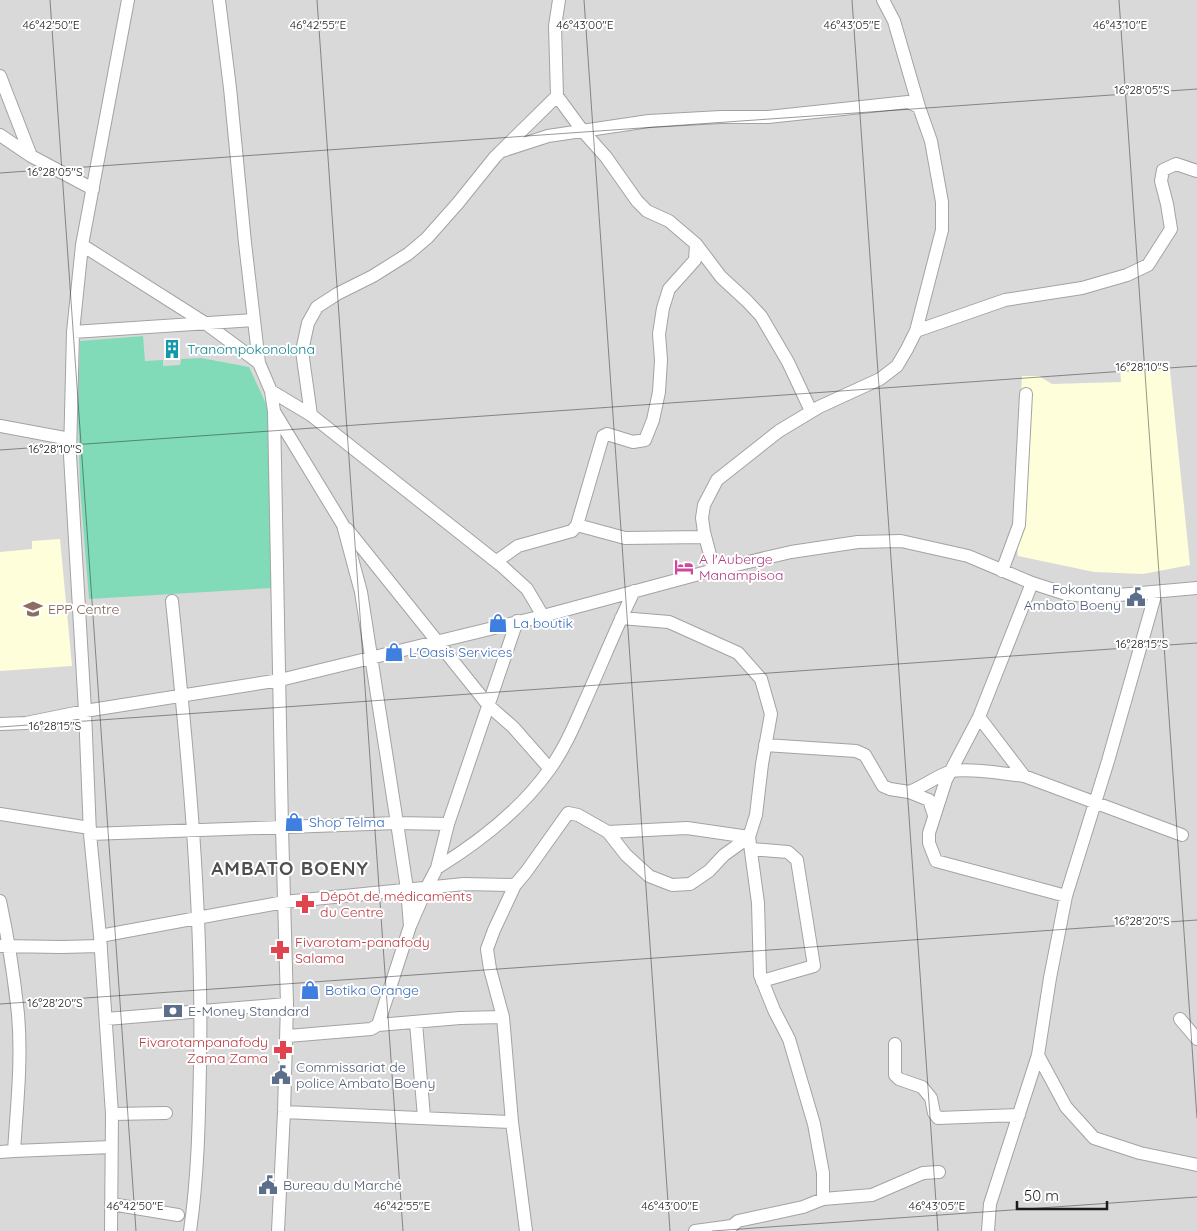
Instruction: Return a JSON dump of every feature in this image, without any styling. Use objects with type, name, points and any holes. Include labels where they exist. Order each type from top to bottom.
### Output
[{"type":"street","points":[[111,1231],[112,1114],[101,941],[90,831],[70,440],[73,332],[82,245],[128,0]]},
{"type":"street","points":[[219,0],[259,363],[271,391],[274,411],[282,828],[288,1004],[278,1231]]},
{"type":"street","points":[[559,0],[555,26],[557,96],[582,130],[606,157],[637,202],[647,210],[669,221],[696,244],[721,277],[761,316],[788,362],[811,411]]},
{"type":"street","points":[[714,570],[702,518],[704,505],[717,480],[779,431],[811,411],[880,379],[897,366],[916,331],[942,230],[942,202],[931,141],[894,21],[883,0]]},
{"type":"street","points":[[0,76],[31,156]]},
{"type":"street","points":[[311,415],[302,351],[308,323],[317,307],[337,294],[373,276],[427,238],[481,173],[557,96]]},
{"type":"street","points":[[502,151],[548,136],[649,121],[720,117],[768,117],[908,102],[919,106]]},
{"type":"street","points":[[0,136],[31,156],[92,189]]},
{"type":"street","points":[[916,331],[1005,300],[1082,288],[1127,276],[1148,265],[1171,229],[1161,181],[1163,170],[1176,164],[1197,171]]},
{"type":"street","points":[[497,561],[518,546],[572,531],[577,525],[602,436],[607,434],[633,442],[645,440],[653,420],[659,392],[661,360],[658,334],[663,308],[669,288],[695,260],[696,244]]},
{"type":"street","points":[[82,245],[205,322],[259,363]]},
{"type":"street","points":[[73,332],[254,320]]},
{"type":"street","points":[[271,391],[311,415],[497,561],[527,590],[543,616]]},
{"type":"street","points":[[1002,570],[1019,524],[1026,394]]},
{"type":"street","points":[[274,411],[344,525],[489,706],[513,727],[550,769]]},
{"type":"street","points":[[0,426],[70,440]]},
{"type":"street","points":[[344,525],[362,592],[407,889],[410,926]]},
{"type":"street","points":[[577,525],[626,538],[705,537]]},
{"type":"street","points":[[0,724],[26,723],[85,711],[280,680],[543,616],[714,570],[791,552],[858,542],[901,541],[968,556],[1032,583],[1066,594],[1096,597],[1197,588]]},
{"type":"street","points":[[1032,583],[979,717],[946,780],[928,832],[929,843],[936,860],[1066,896]]},
{"type":"street","points":[[438,868],[468,849],[512,812],[532,793],[550,769],[572,732],[634,590]]},
{"type":"street","points":[[988,1231],[990,1204],[1038,1055],[1050,978],[1066,896],[1108,761],[1156,592]]},
{"type":"street","points":[[172,601],[193,830],[201,1012],[196,1180],[190,1231]]},
{"type":"street","points":[[621,618],[669,622],[738,653],[761,678],[771,714],[750,843],[758,903],[760,975],[774,1010],[789,1039],[814,1124],[823,1173],[823,1200]]},
{"type":"street","points":[[378,1025],[410,926],[427,887],[438,868],[448,824],[517,621]]},
{"type":"street","points":[[979,717],[1024,776]]},
{"type":"street","points":[[765,745],[856,751],[865,755],[883,786],[909,792],[929,800],[934,815]]},
{"type":"street","points":[[909,792],[950,771],[1024,776],[1182,835]]},
{"type":"street","points":[[526,1231],[512,1122],[503,1017],[490,969],[487,949],[515,885],[568,812],[578,815],[608,832],[626,855],[649,876],[672,885],[690,884],[709,871],[724,855],[750,843]]},
{"type":"street","points":[[0,814],[90,831],[282,828],[397,823],[448,824]]},
{"type":"street","points":[[608,832],[687,828],[788,852],[797,860],[814,966],[762,981]]},
{"type":"street","points":[[5,946],[60,948],[101,941],[198,918],[284,902],[464,884],[515,885]]},
{"type":"street","points":[[0,901],[5,946],[18,1016],[19,1083],[14,1151]]},
{"type":"street","points":[[106,1019],[288,1004]]},
{"type":"street","points":[[288,1036],[371,1029],[378,1025],[460,1018],[503,1017]]},
{"type":"street","points":[[1180,1019],[1197,1039]]},
{"type":"street","points":[[416,1023],[424,1117]]},
{"type":"street","points":[[895,1044],[895,1074],[899,1079],[922,1087],[931,1098],[934,1113],[938,1118],[1019,1115]]},
{"type":"street","points":[[1038,1055],[1066,1107],[1094,1138],[1140,1153],[1197,1165]]},
{"type":"street","points":[[284,1112],[512,1122]]},
{"type":"street","points":[[112,1114],[166,1113]]},
{"type":"street","points":[[0,1152],[111,1147]]},
{"type":"street","points":[[695,1231],[732,1226],[738,1220],[803,1207],[823,1200],[872,1195],[924,1173],[939,1172]]},
{"type":"street","points":[[111,1204],[178,1215]]},
{"type":"shaded area","points":[[0,0],[1197,0],[1197,1231],[0,1231]]},
{"type":"shaded area","points":[[1169,361],[1190,565],[1143,574],[1094,572],[1018,556],[1013,515],[1022,376],[1039,376],[1052,384],[1121,382],[1120,366]]},
{"type":"shaded area","name":"EPP Centre","points":[[60,539],[72,666],[0,671],[0,552],[32,549],[32,541]]},
{"type":"green space","points":[[143,336],[145,361],[163,360],[163,366],[180,365],[181,359],[201,358],[249,367],[268,408],[272,588],[89,599],[80,487],[78,413],[80,341]]},
{"type":"place","name":"Tranompokonolona","points":[[172,349]]},
{"type":"place","name":"A l'Auberge Manampisoa","points":[[684,567]]},
{"type":"place","name":"Fokontany Ambato Boeny","points":[[1136,597]]},
{"type":"place","name":"EPP Centre","points":[[33,609]]},
{"type":"place","name":"La boutik","points":[[498,623]]},
{"type":"place","name":"L'Oasis Services","points":[[394,652]]},
{"type":"place","name":"Shop Telma","points":[[294,822]]},
{"type":"place","name":"Dépôt de médicaments du Centre","points":[[305,904]]},
{"type":"place","name":"Fivarotam-panafody Salama","points":[[280,950]]},
{"type":"place","name":"Botika Orange","points":[[310,990]]},
{"type":"place","name":"E-Money Standard","points":[[173,1011]]},
{"type":"place","name":"Fivarotampanafody Zama Zama","points":[[283,1050]]},
{"type":"place","name":"Commissariat de police Ambato Boeny","points":[[281,1075]]},
{"type":"place","name":"Bureau du Marché","points":[[268,1185]]},
{"type":"district","name":"AMBATO BOENY","points":[[290,868]]}]
